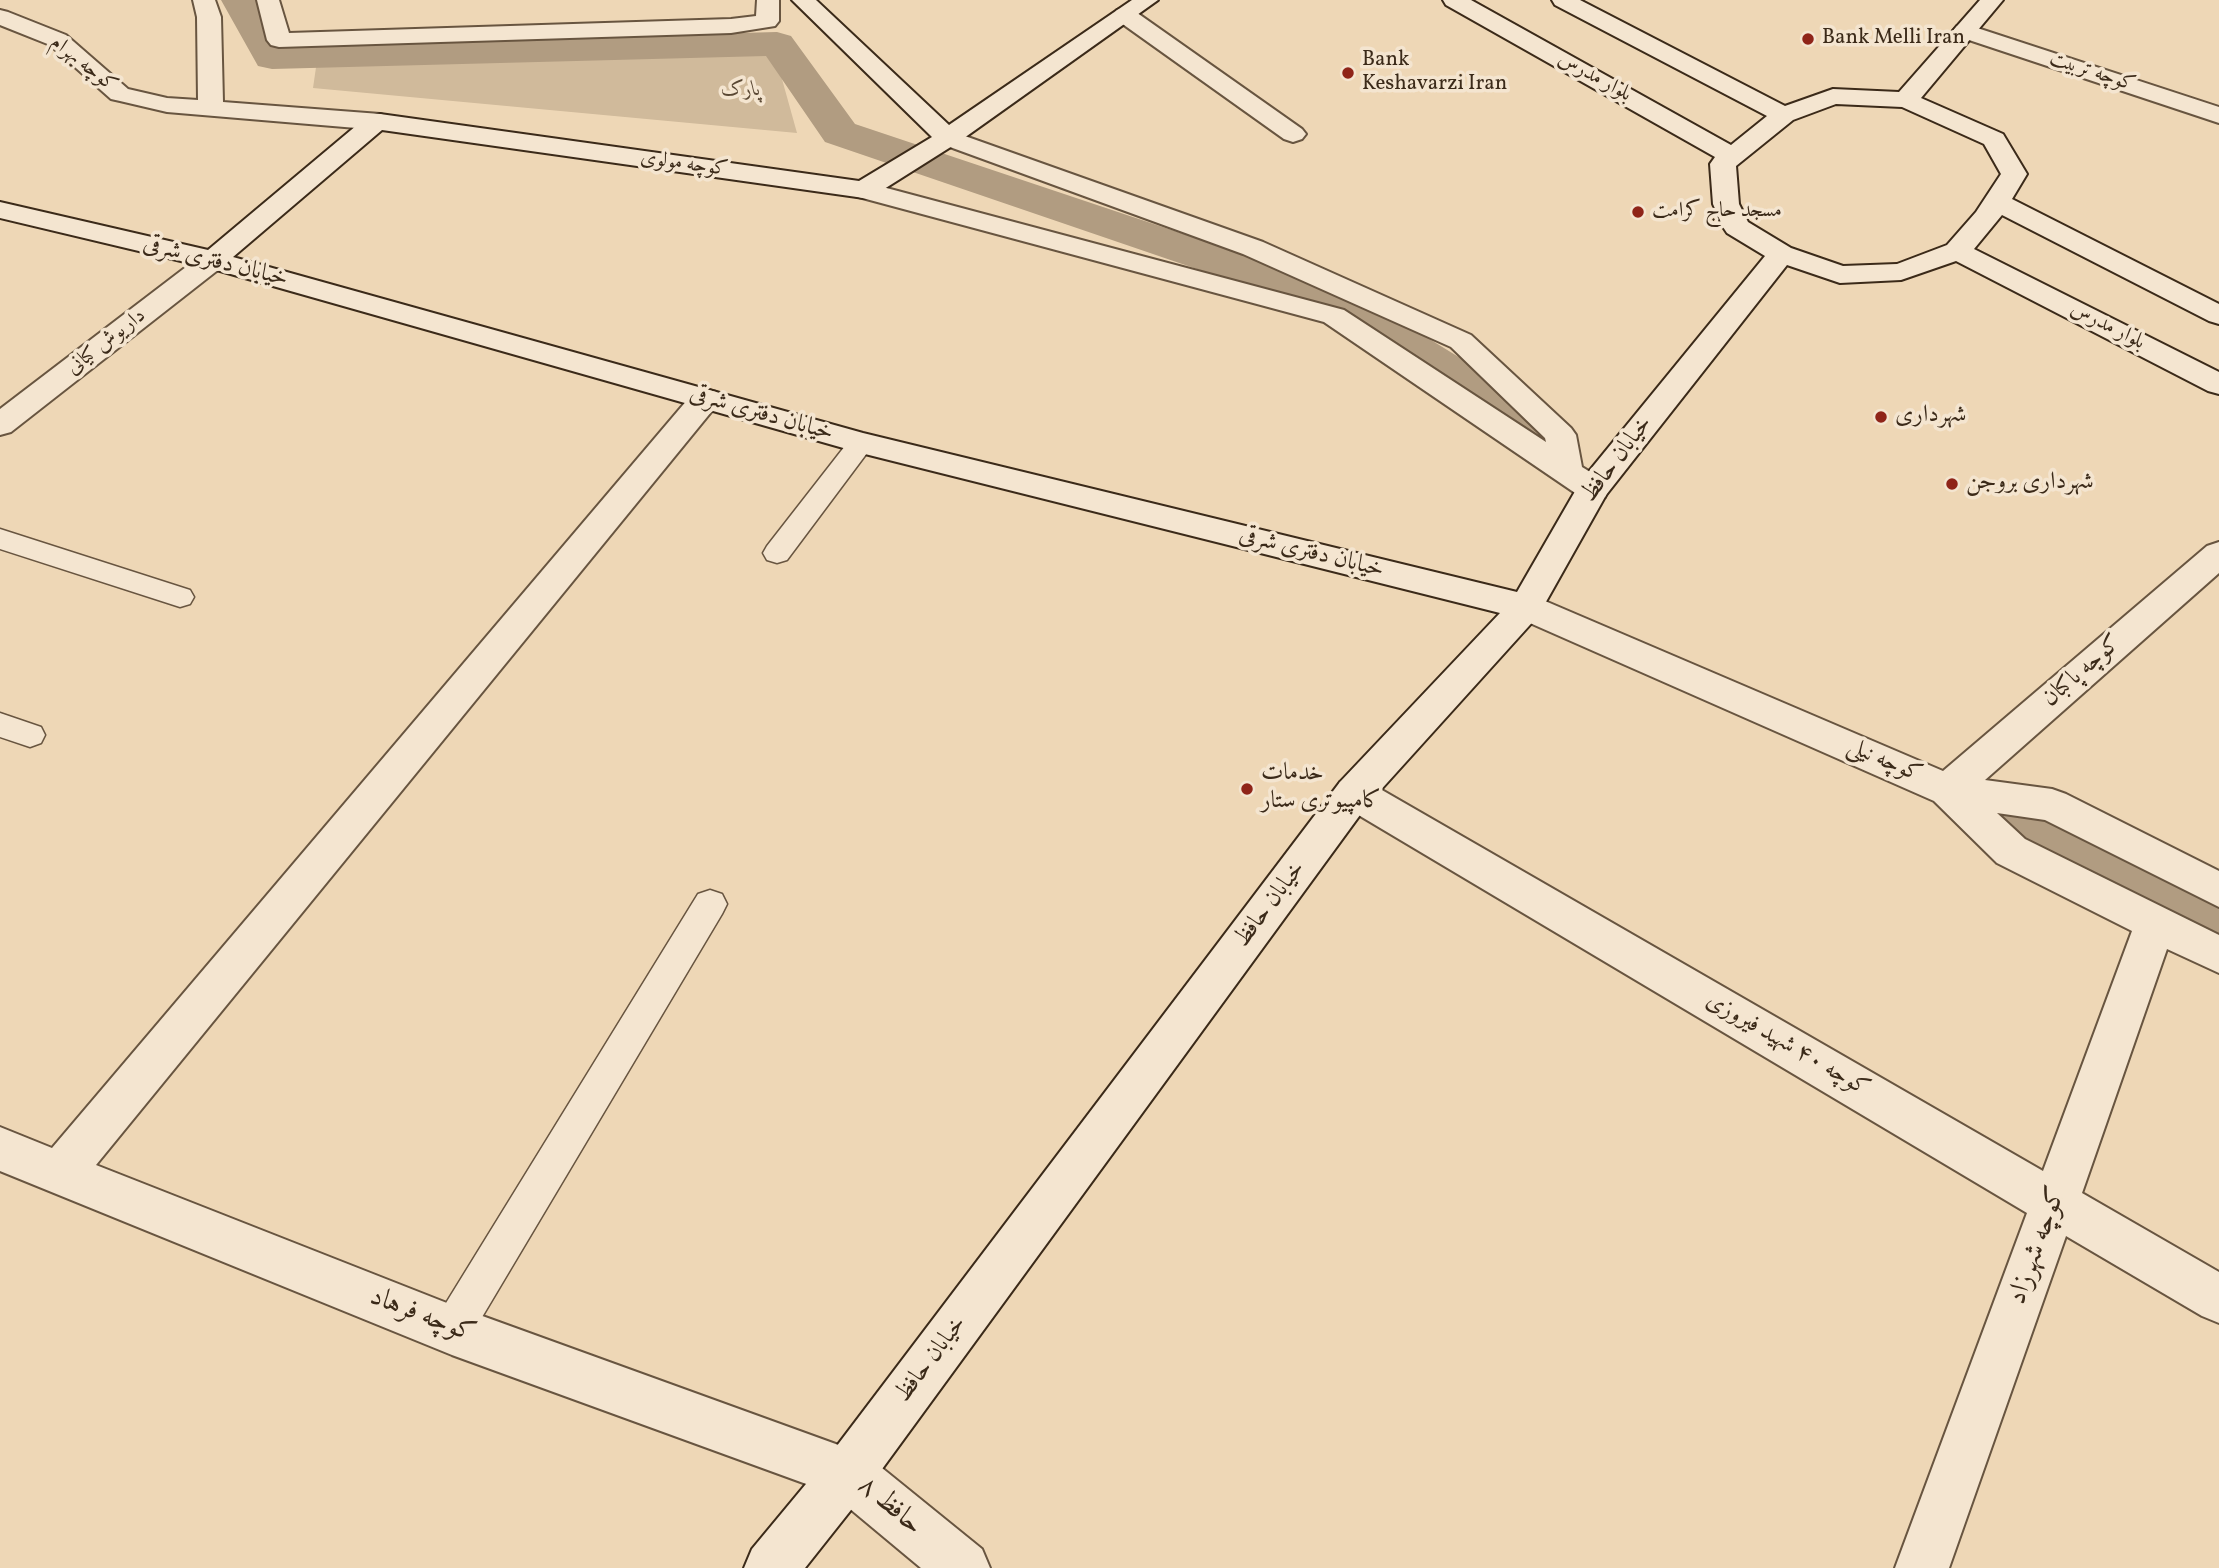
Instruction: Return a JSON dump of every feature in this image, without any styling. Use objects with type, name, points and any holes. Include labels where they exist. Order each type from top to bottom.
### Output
[{"type":"street","points":[[204,0],[209,17],[211,108]]},
{"type":"street","points":[[268,0],[279,40],[731,26],[768,21],[768,0]]},
{"type":"street","points":[[803,0],[948,138],[1253,248],[1461,341],[1560,435],[1580,480]]},
{"type":"street","points":[[864,190],[948,138],[1147,0]]},
{"type":"street","name":"بلوار مدرس","points":[[1454,0],[1734,157]]},
{"type":"street","points":[[1563,0],[1784,115]]},
{"type":"street","points":[[1906,100],[1992,0]]},
{"type":"street","points":[[1125,15],[1293,134]]},
{"type":"street","name":"کوچه بهرام","points":[[0,18],[58,40],[120,94],[167,105],[380,122]]},
{"type":"street","name":"کوچه تربیت","points":[[1965,31],[2219,115]]},
{"type":"street","points":[[1833,96],[1906,100],[1994,139],[2014,174],[1997,202],[1956,251],[1901,272],[1840,275],[1781,254],[1737,227],[1726,204],[1723,164],[1784,115],[1833,96]]},
{"type":"street","points":[[214,260],[372,125],[380,122]]},
{"type":"street","name":"کوچه مولوی","points":[[380,122],[864,190],[1334,316],[1580,480]]},
{"type":"street","points":[[1997,202],[2219,314]]},
{"type":"street","name":"خیابان دفتری شرقی","points":[[0,210],[214,260],[861,443],[1526,607]]},
{"type":"street","name":"بلوار مدرس","points":[[1956,251],[2219,384]]},
{"type":"street","name":"خیابان حافظ","points":[[771,1568],[848,1473],[1354,793],[1526,607],[1580,480],[1781,254]]},
{"type":"street","name":"داریوش کیانی","points":[[0,425],[214,260]]},
{"type":"street","points":[[60,1173],[705,398]]},
{"type":"street","name":"کوچه پاکبان","points":[[1948,790],[2219,554]]},
{"type":"street","name":"کوچه نیلی","points":[[1526,607],[1948,790],[2011,851],[2219,955]]},
{"type":"street","points":[[1948,790],[2052,805],[2219,890]]},
{"type":"street","name":"کوچه ۴۰ شهید فیروزی","points":[[1354,793],[2219,1299]]},
{"type":"street","name":"کوچه شهرزاد","points":[[1922,1568],[2156,923]]},
{"type":"street","name":"کوچه فرهاد","points":[[0,1149],[452,1330],[848,1473]]},
{"type":"street","name":"حافظ ۸","points":[[848,1473],[963,1568]]},
{"type":"lane","points":[[777,553],[861,443]]},
{"type":"lane","points":[[0,539],[180,597]]},
{"type":"lane","points":[[0,725],[30,735]]},
{"type":"lane","points":[[452,1330],[710,904]]},
{"type":"green space","name":"پارک","points":[[319,47],[775,54],[797,133],[313,88]]},
{"type":"waterway","points":[[240,0],[272,57],[777,44],[840,133],[1331,299],[1534,427]]},
{"type":"waterway","points":[[2025,832],[2219,929]]},
{"type":"place","name":"Bank Melli Iran","points":[[1808,39]]},
{"type":"place","name":"Bank Keshavarzi Iran","points":[[1348,73]]},
{"type":"place","name":"مسجد حاج کرامت","points":[[1638,212]]},
{"type":"place","name":"شهرداری","points":[[1881,417]]},
{"type":"place","name":"شهرداری بروجن","points":[[1952,484]]},
{"type":"place","name":"خدمات کامپیوتری ستار","points":[[1247,789]]}]
